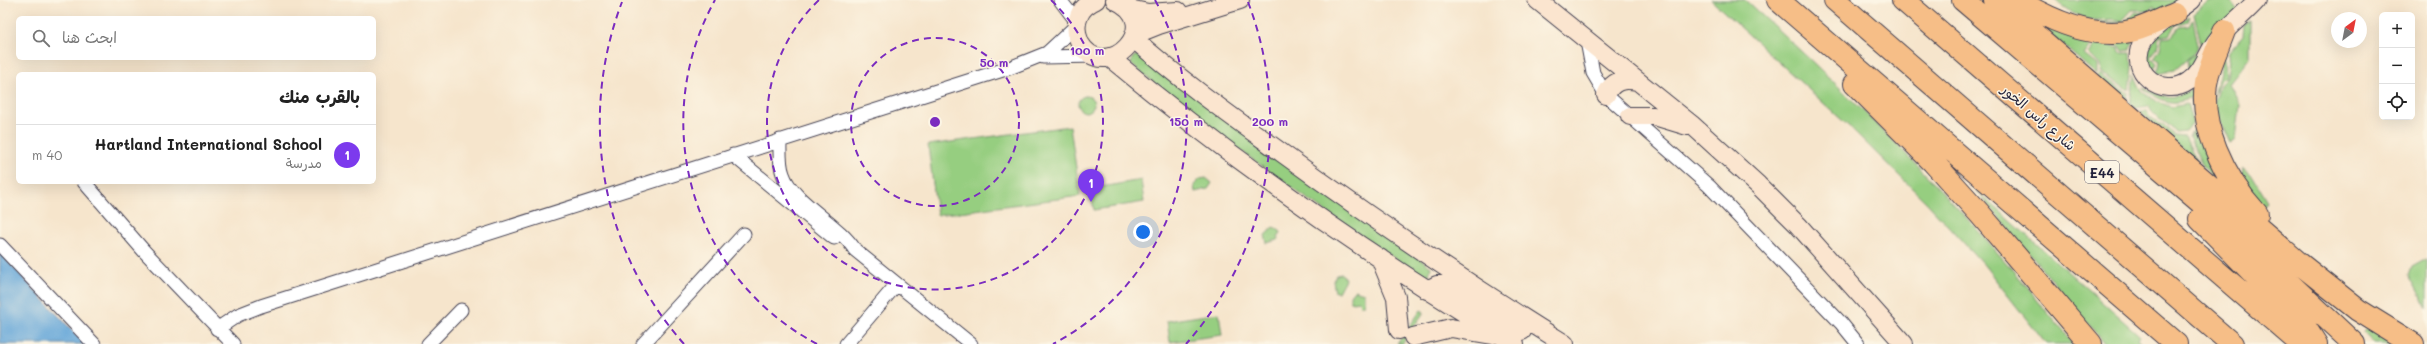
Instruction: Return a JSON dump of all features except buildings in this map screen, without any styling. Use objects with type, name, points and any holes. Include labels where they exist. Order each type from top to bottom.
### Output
[{"type":"highway","points":[[1778,0],[2176,344]]},
{"type":"highway","points":[[1835,0],[2232,344]]},
{"type":"highway","name":"شارع رأس الخور","points":[[1903,0],[2301,344]]},
{"type":"highway","points":[[1963,0],[2255,250],[2354,344]]},
{"type":"highway","points":[[1995,0],[2300,264],[2382,326],[2413,344]]},
{"type":"highway","points":[[2017,0],[2067,24],[2109,33],[2134,30],[2175,14]]},
{"type":"highway","points":[[1804,22],[1829,57],[1933,162],[2017,256],[2091,344]]},
{"type":"highway","points":[[2224,31],[2208,75],[2206,87],[2208,123],[2218,151],[2236,185],[2255,211],[2335,291]]},
{"type":"highway","points":[[2061,84],[2093,120],[2169,190],[2236,256],[2302,324],[2316,344]]},
{"type":"street","points":[[1060,0],[1077,24],[1081,44],[1103,56],[1209,137],[1378,256],[1443,282],[1565,344]]},
{"type":"street","points":[[1039,58],[1063,40],[1077,24],[1084,7],[1096,0]]},
{"type":"street","points":[[1122,5],[1148,13],[1167,13],[1185,10],[1217,0]]},
{"type":"street","points":[[217,329],[238,315],[261,306],[1039,58],[1068,55],[1103,56],[1121,53],[1134,37],[1159,25],[1240,0]]},
{"type":"street","points":[[1537,0],[1701,132],[1798,225],[1904,344]]},
{"type":"street","points":[[2192,0],[2146,37],[2139,53],[2140,64],[2146,76],[2162,87],[2175,88],[2195,77],[2211,49],[2224,31],[2258,0]]},
{"type":"street","points":[[1122,5],[1135,24],[1134,37]]},
{"type":"street","points":[[1134,37],[1209,100],[1325,185],[1443,282],[1509,340]]},
{"type":"street","points":[[1587,41],[1592,73],[1606,95],[1709,186],[1858,344]]},
{"type":"street","points":[[1606,95],[1611,86],[1619,81],[1637,81]]},
{"type":"street","points":[[1630,116],[1663,118],[1701,132]]},
{"type":"street","points":[[780,140],[781,166],[790,187],[843,235],[855,250]]},
{"type":"street","points":[[733,155],[834,238],[855,250],[971,344]]},
{"type":"street","points":[[86,184],[144,252],[233,344]]},
{"type":"street","points":[[643,344],[744,234]]},
{"type":"street","points":[[0,245],[94,344]]},
{"type":"street","points":[[1378,256],[1392,286],[1406,334],[1451,328],[1509,340]]},
{"type":"street","points":[[1443,282],[1543,344]]},
{"type":"street","points":[[846,344],[897,284]]},
{"type":"street","points":[[428,344],[461,310]]},
{"type":"green space","points":[[1711,0],[1745,0],[1807,56],[1867,114],[1954,204],[2006,262],[2074,344],[2046,344],[1984,265],[1928,204],[1855,132]]},
{"type":"green space","points":[[2055,0],[2179,0],[2149,17],[2140,20],[2120,23],[2109,23],[2096,22],[2124,22],[2137,12],[2147,14],[2156,8],[2155,6],[2149,10],[2132,10],[2122,21],[2111,19],[2094,20],[2083,18],[2073,13]]},
{"type":"green space","points":[[2210,0],[2230,0],[2238,11],[2189,73],[2187,60],[2191,56],[2201,53],[2202,49],[2194,13]]},
{"type":"green space","points":[[2190,16],[2188,22],[2175,26],[2169,35],[2159,37],[2157,49],[2150,57],[2156,63],[2152,75],[2149,72],[2146,50],[2159,33]]},
{"type":"green space","points":[[2193,19],[2198,45],[2197,50],[2175,70],[2157,74],[2159,61],[2154,58],[2160,49],[2162,38],[2171,37],[2179,27],[2189,26]]},
{"type":"green space","points":[[2250,20],[2250,57],[2229,84],[2240,105],[2236,139],[2230,143],[2213,106],[2220,85],[2227,77],[2230,51],[2243,36],[2244,25]]},
{"type":"green space","points":[[2035,21],[2133,38],[2131,50],[2123,51],[2120,46],[2094,42],[2084,55],[2097,65],[2097,75]]},
{"type":"green space","points":[[2096,44],[2119,48],[2120,53],[2131,53],[2132,68],[2129,90],[2101,72],[2100,65],[2089,54]]},
{"type":"green space","points":[[2224,51],[2225,77],[2220,79],[2212,100]]},
{"type":"green space","points":[[1139,54],[1431,267],[1429,275],[1422,277],[1310,201],[1201,121],[1131,64],[1132,58]]},
{"type":"green space","points":[[2101,74],[2128,93],[2126,101],[2098,77]]},
{"type":"green space","points":[[2134,74],[2142,92],[2158,102],[2172,107],[2187,104],[2193,123],[2186,132],[2176,133],[2155,114],[2149,106],[2135,108],[2130,104]]},
{"type":"green space","points":[[2198,84],[2198,96],[2176,102],[2165,101],[2144,90],[2144,88],[2151,92],[2165,96],[2179,96],[2192,90]]},
{"type":"green space","points":[[1086,96],[1093,101],[1094,104],[1089,111],[1086,112],[1079,107],[1078,104],[1083,97]]},
{"type":"green space","points":[[2197,99],[2238,199],[2203,167],[2189,137],[2197,123],[2190,101]]},
{"type":"green space","points":[[2139,111],[2147,111],[2151,118],[2164,125],[2174,136],[2185,137],[2197,161]]},
{"type":"green space","points":[[1070,126],[1080,196],[937,215],[928,145]]},
{"type":"green space","points":[[2243,168],[2250,174],[2267,202],[2263,207],[2241,178]]},
{"type":"green space","points":[[1206,178],[1212,183],[1208,189],[1195,192],[1194,185],[1200,179]]},
{"type":"green space","points":[[1141,180],[1144,202],[1094,210],[1090,189]]},
{"type":"green space","points":[[1976,190],[2140,336],[2138,339],[2142,344],[2105,344]]},
{"type":"green space","points":[[1274,227],[1281,232],[1277,240],[1267,243],[1265,235]]},
{"type":"green space","points":[[2423,260],[2427,260],[2427,308],[2409,275],[2412,266]]},
{"type":"green space","points":[[1342,274],[1345,279],[1338,292],[1335,292],[1333,281],[1336,275]]},
{"type":"green space","points":[[1354,290],[1364,293],[1364,305],[1360,305],[1359,301],[1351,302],[1350,295]]},
{"type":"green space","points":[[1421,310],[1424,312],[1402,344],[1397,344]]},
{"type":"green space","points":[[1219,313],[1222,335],[1170,342],[1167,321]]},
{"type":"green space","points":[[2368,327],[2395,344],[2374,344],[2363,332]]},
{"type":"water","points":[[0,253],[85,344],[0,344]]},
{"type":"place","name":"Hartland International School","points":[[1091,202]]}]
